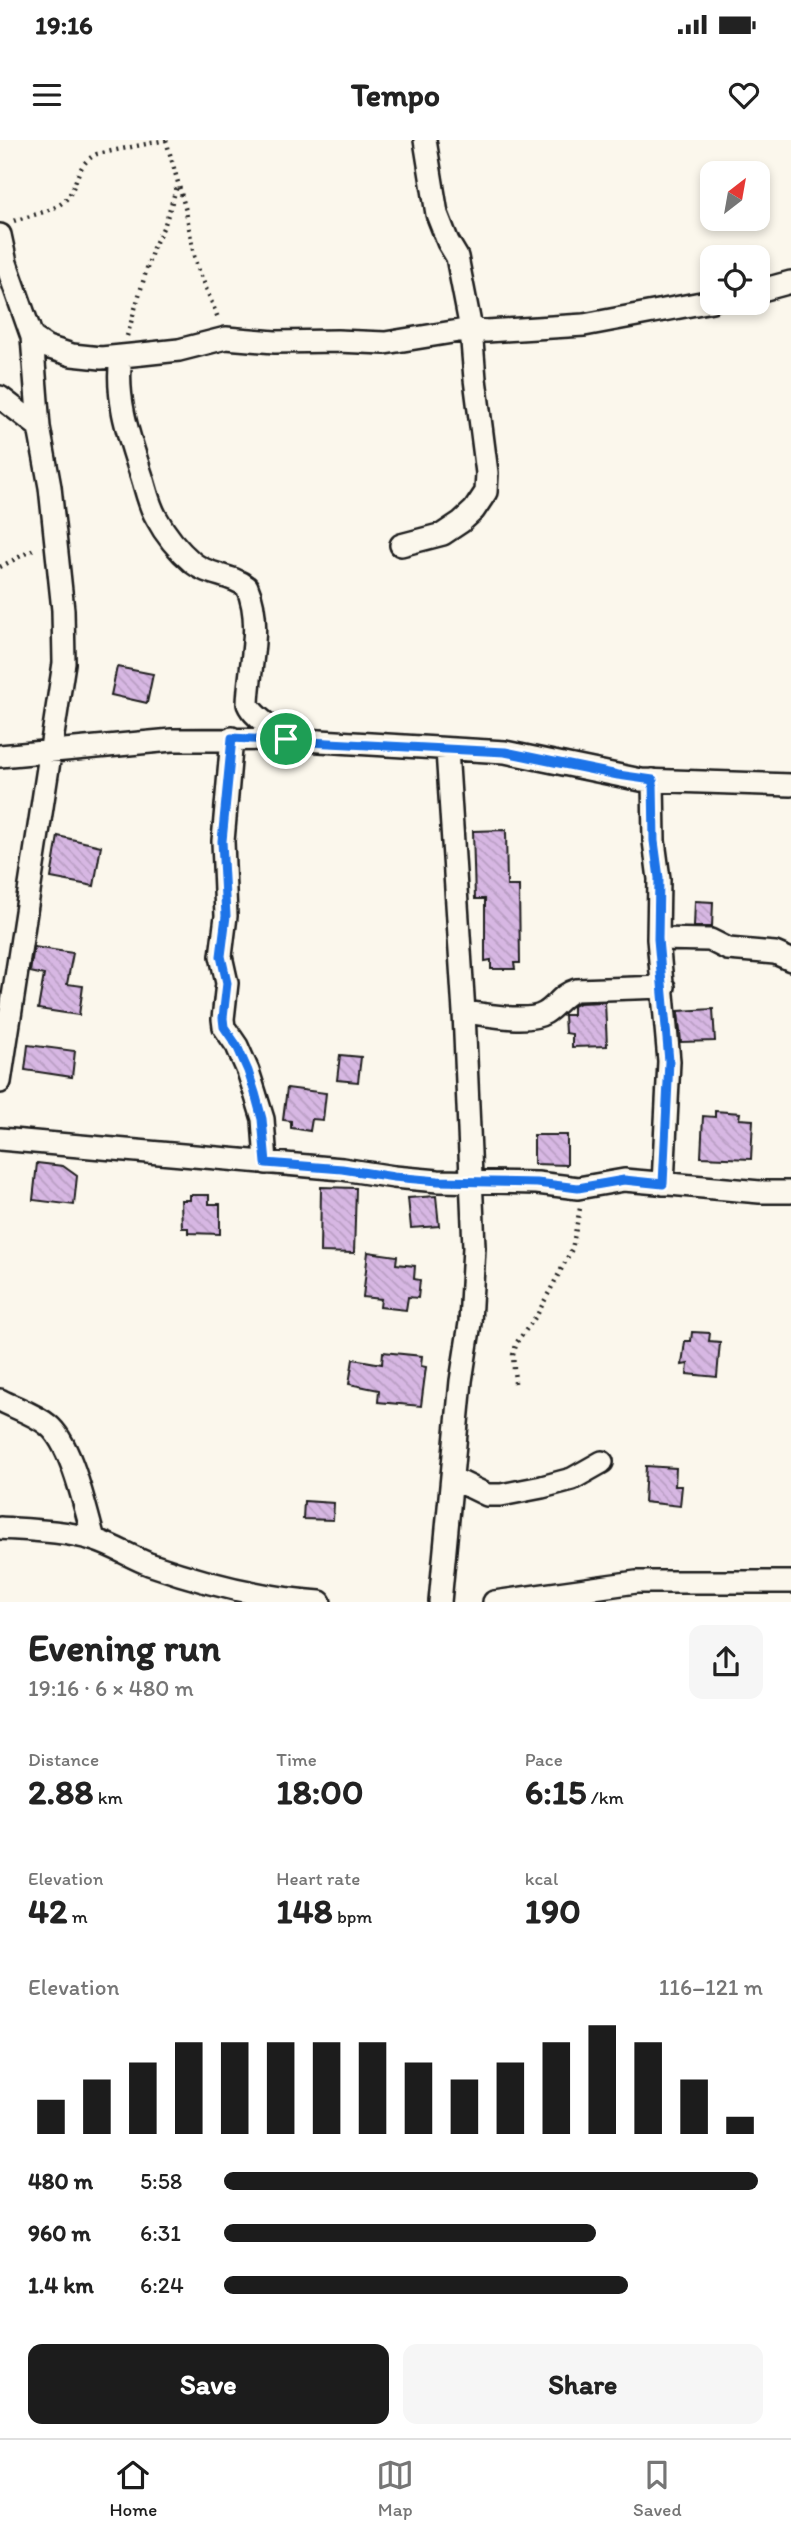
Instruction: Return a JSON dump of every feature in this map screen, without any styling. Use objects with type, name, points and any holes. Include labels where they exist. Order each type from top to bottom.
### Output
[{"type":"street","points":[[401,545],[443,534],[474,510],[486,492],[487,473],[471,329],[457,257],[448,243],[437,214],[425,140]]},
{"type":"street","points":[[0,1082],[64,663],[63,610],[50,487],[39,427],[32,337],[6,263],[6,228]]},
{"type":"street","points":[[770,288],[791,282]]},
{"type":"street","points":[[32,337],[47,347],[72,355],[101,358],[179,350],[226,338],[275,342],[386,343],[471,329],[487,331],[584,325],[700,303]]},
{"type":"street","points":[[121,356],[119,392],[128,439],[155,515],[170,538],[191,561],[200,568],[231,578],[247,587],[255,624],[248,704],[251,712],[273,726],[286,739]]},
{"type":"street","points":[[0,397],[39,427]]},
{"type":"street","points":[[232,738],[222,841],[226,916],[221,956],[227,983],[223,1018],[224,1027],[237,1046],[255,1093],[262,1119],[266,1163]]},
{"type":"street","points":[[0,756],[172,740],[286,739],[505,752],[653,780],[791,785]]},
{"type":"street","points":[[440,1601],[461,1381],[470,1323],[474,1218],[469,1182],[464,1012],[447,750]]},
{"type":"street","points":[[653,780],[654,841],[659,878],[658,939],[669,1061],[663,1184]]},
{"type":"street","points":[[658,939],[710,940],[729,949],[775,953],[791,960]]},
{"type":"street","points":[[464,1012],[536,1017],[545,1013],[568,992],[576,990],[664,986]]},
{"type":"street","points":[[0,1139],[342,1169],[438,1181],[586,1187],[624,1180],[791,1192]]},
{"type":"street","points":[[438,1181],[468,1151]]},
{"type":"street","points":[[0,1400],[46,1422],[62,1441],[94,1539]]},
{"type":"street","points":[[452,1478],[473,1491],[487,1495],[501,1494],[572,1479],[602,1462]]},
{"type":"street","points":[[0,1528],[94,1539],[148,1564],[219,1585],[290,1600],[320,1601]]},
{"type":"street","points":[[494,1601],[636,1582],[791,1582]]},
{"type":"path","points":[[6,228],[61,204],[68,196],[80,166],[87,159],[97,154],[166,140],[186,211],[195,261],[226,338]]},
{"type":"path","points":[[121,356],[153,248],[178,185]]},
{"type":"path","points":[[0,567],[39,546],[56,541]]},
{"type":"path","points":[[515,1383],[513,1355],[517,1342],[537,1315],[572,1249],[586,1187]]},
{"type":"building","points":[[117,667],[153,674],[147,703],[111,695]]},
{"type":"building","points":[[506,830],[507,886],[519,886],[520,963],[514,963],[515,969],[491,969],[491,960],[485,961],[485,899],[475,899],[473,831]]},
{"type":"building","points":[[58,836],[101,846],[94,886],[51,878]]},
{"type":"building","points":[[695,901],[713,902],[712,927],[694,927]]},
{"type":"building","points":[[34,947],[73,953],[67,984],[83,986],[79,1015],[38,1009],[44,975],[30,972]]},
{"type":"building","points":[[605,1002],[607,1046],[572,1047],[572,1034],[565,1033],[564,1015],[573,1015],[573,1006],[579,1003]]},
{"type":"building","points":[[713,1009],[715,1041],[681,1042],[678,1011]]},
{"type":"building","points":[[28,1045],[75,1051],[72,1077],[25,1070]]},
{"type":"building","points":[[340,1055],[361,1057],[358,1082],[337,1080]]},
{"type":"building","points":[[287,1088],[326,1093],[323,1120],[312,1119],[310,1131],[291,1128],[291,1121],[283,1120]]},
{"type":"building","points":[[715,1111],[740,1113],[739,1119],[753,1120],[751,1159],[701,1157],[703,1116],[715,1117]]},
{"type":"building","points":[[534,1135],[567,1135],[567,1165],[534,1164]]},
{"type":"building","points":[[37,1163],[63,1166],[77,1176],[74,1205],[33,1200]]},
{"type":"building","points":[[321,1187],[356,1188],[354,1253],[320,1252]]},
{"type":"building","points":[[190,1195],[209,1195],[209,1204],[220,1204],[220,1234],[188,1233],[188,1228],[182,1228],[181,1200],[190,1200]]},
{"type":"building","points":[[436,1196],[439,1226],[411,1228],[408,1198]]},
{"type":"building","points":[[368,1252],[397,1256],[396,1264],[415,1266],[414,1279],[420,1280],[418,1298],[408,1297],[406,1310],[380,1307],[381,1299],[363,1297]]},
{"type":"building","points":[[692,1332],[710,1333],[709,1341],[720,1342],[717,1377],[687,1374],[688,1364],[682,1365],[685,1341],[691,1341]]},
{"type":"building","points":[[383,1352],[422,1356],[421,1366],[426,1367],[421,1406],[378,1402],[379,1390],[349,1384],[353,1359],[382,1364]]},
{"type":"building","points":[[646,1466],[676,1468],[675,1486],[682,1486],[680,1506],[644,1502]]},
{"type":"building","points":[[304,1501],[334,1503],[333,1520],[303,1519]]},
{"type":"route","points":[[232,738],[286,739],[447,750],[488,750],[577,765],[641,780],[653,780],[654,841],[660,891],[658,939],[669,1061],[663,1184],[624,1180],[578,1188],[537,1183],[452,1182],[266,1163],[262,1119],[255,1093],[237,1046],[224,1027],[227,983],[221,956],[226,916],[222,841],[232,738]]}]
